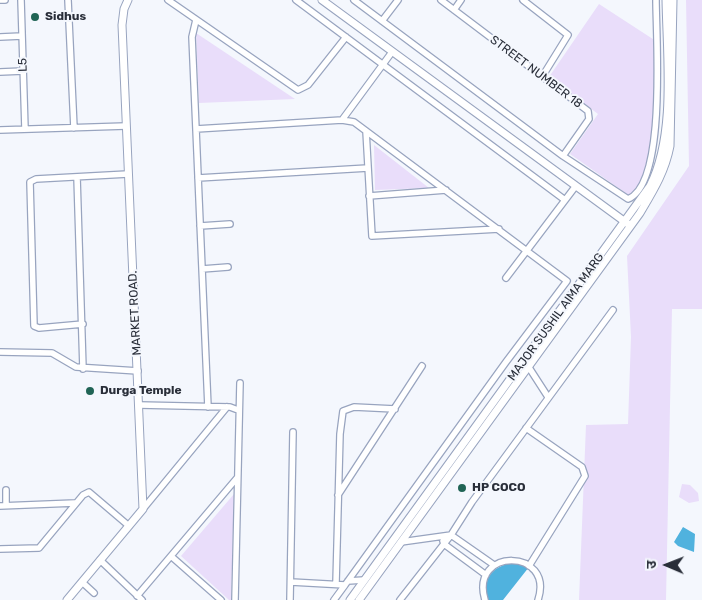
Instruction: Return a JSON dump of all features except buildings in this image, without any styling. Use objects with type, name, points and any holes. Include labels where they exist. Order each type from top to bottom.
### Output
[{"type":"street","points":[[0,0],[5,0]]},
{"type":"street","name":"L5","points":[[21,0],[25,129]]},
{"type":"street","points":[[68,0],[74,128]]},
{"type":"street","name":"MARKET ROAD.","points":[[128,0],[124,9],[122,25],[143,509]]},
{"type":"street","points":[[168,0],[298,90],[308,85],[346,37]]},
{"type":"street","points":[[296,0],[565,200]]},
{"type":"street","points":[[322,0],[628,224]]},
{"type":"street","points":[[354,0],[563,156],[625,198],[632,197],[639,189],[652,161],[655,142],[656,0]]},
{"type":"street","points":[[382,21],[398,0]]},
{"type":"street","name":"STREET NUMBER 18","points":[[441,0],[590,114],[589,119],[563,156]]},
{"type":"street","points":[[454,10],[461,0]]},
{"type":"street","points":[[524,0],[568,35],[542,77]]},
{"type":"street","points":[[533,6],[537,0]]},
{"type":"street","name":"MAJOR SUSHIL AIMA MARG","points":[[359,600],[628,224],[654,178],[665,141],[666,0]]},
{"type":"street","name":"MAJOR SUSHIL AIMA MARG","points":[[350,600],[576,289],[655,189],[667,162],[672,116],[673,0]]},
{"type":"street","points":[[196,20],[192,38],[208,407]]},
{"type":"street","points":[[0,37],[22,36]]},
{"type":"street","points":[[342,120],[392,52]]},
{"type":"street","points":[[0,72],[23,71]]},
{"type":"street","points":[[196,129],[342,120],[354,122],[499,229],[576,289]]},
{"type":"street","points":[[0,130],[126,126]]},
{"type":"street","points":[[366,131],[371,234],[374,236],[499,229]]},
{"type":"street","points":[[198,178],[368,168]]},
{"type":"street","points":[[83,324],[36,328],[33,323],[30,182],[36,179],[128,174]]},
{"type":"street","points":[[77,176],[83,368]]},
{"type":"street","points":[[506,278],[575,187]]},
{"type":"street","points":[[369,196],[446,190]]},
{"type":"street","points":[[200,226],[230,224]]},
{"type":"street","points":[[202,268],[228,267]]},
{"type":"street","points":[[334,600],[567,281]]},
{"type":"street","points":[[400,600],[451,535],[612,310]]},
{"type":"street","points":[[0,352],[52,353],[72,366],[138,371]]},
{"type":"street","points":[[338,495],[422,366]]},
{"type":"street","points":[[528,366],[548,397]]},
{"type":"street","points":[[235,600],[240,383]]},
{"type":"street","points":[[139,405],[227,407],[238,410]]},
{"type":"street","points":[[68,600],[227,407]]},
{"type":"street","points":[[336,583],[338,495],[343,411],[354,407],[395,409]]},
{"type":"street","points":[[526,428],[582,467],[585,476],[530,566]]},
{"type":"street","points":[[290,600],[293,432]]},
{"type":"street","points":[[100,560],[140,598],[237,478]]},
{"type":"street","points":[[6,490],[3,506],[75,503]]},
{"type":"street","points":[[0,549],[39,548],[85,493],[92,493],[129,526]]},
{"type":"street","points":[[401,542],[451,535],[494,565]]},
{"type":"street","points":[[442,537],[444,544],[486,575]]},
{"type":"street","points":[[172,557],[220,600]]},
{"type":"street","points":[[485,600],[483,591],[486,575],[494,565],[512,559],[530,566],[540,580],[541,590],[538,600]]},
{"type":"street","points":[[291,582],[347,583],[364,580]]},
{"type":"street","points":[[82,582],[94,593]]},
{"type":"shaded area","points":[[686,0],[702,0],[702,309],[672,309],[666,600],[579,600],[586,425],[628,424],[631,337],[627,256],[689,166]]},
{"type":"shaded area","points":[[599,4],[659,43],[652,160],[637,201],[570,154],[598,114],[549,77]]},
{"type":"shaded area","points":[[196,33],[295,99],[199,103]]},
{"type":"shaded area","points":[[374,145],[429,188],[375,190]]},
{"type":"shaded area","points":[[682,484],[690,485],[698,493],[699,501],[689,503],[679,497]]},
{"type":"shaded area","points":[[234,494],[231,600],[229,600],[181,556]]},
{"type":"water","points":[[683,527],[695,534],[694,552],[678,546],[674,542]]},
{"type":"water","points":[[517,561],[529,567],[503,600],[487,600],[487,584],[491,573],[502,566]]},
{"type":"place","name":"Sidhus","points":[[35,17]]},
{"type":"place","name":"Durga Temple","points":[[90,391]]},
{"type":"place","name":"HP COCO","points":[[462,488]]}]
